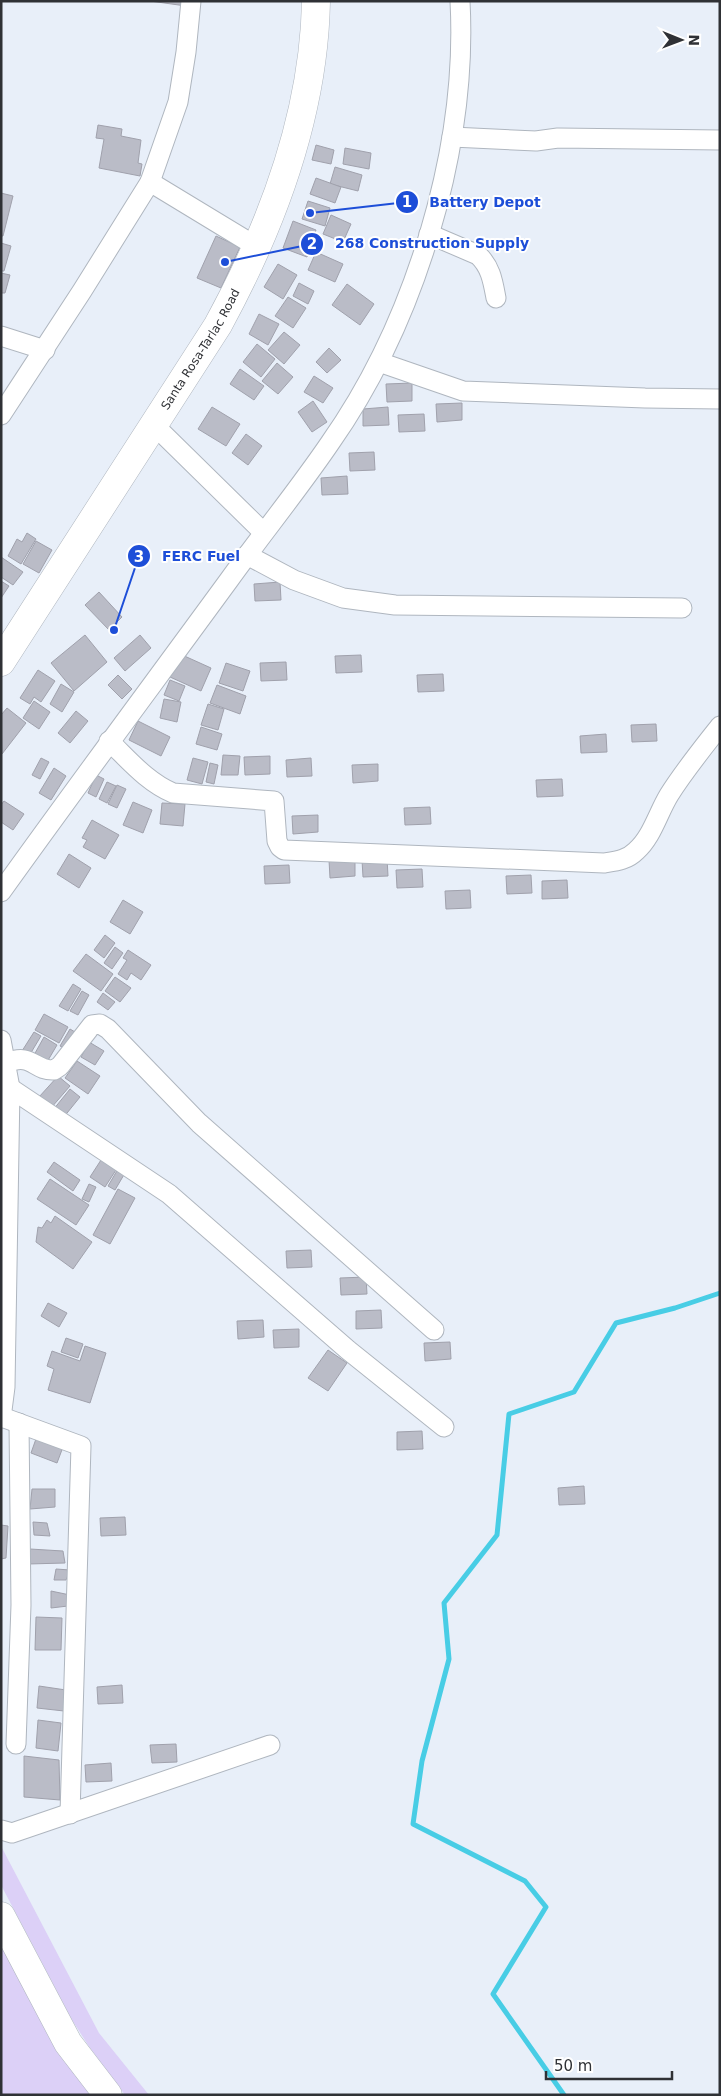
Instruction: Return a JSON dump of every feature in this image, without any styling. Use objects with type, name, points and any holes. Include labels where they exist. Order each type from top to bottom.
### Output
[{"type":"highway","name":"Santa Rosa-Tarlac Road","points":[[1,662],[218,325],[241,282],[286,170],[300,118],[312,48],[316,1]]},
{"type":"highway","points":[[1,1916],[68,2043],[108,2095]]},
{"type":"street","points":[[1,416],[45,350],[150,182],[178,102],[186,52],[191,1]]},
{"type":"street","points":[[1,892],[109,741],[331,442],[379,362],[423,258],[452,137],[458,87],[460,1]]},
{"type":"street","points":[[452,137],[536,141],[558,138],[720,140]]},
{"type":"street","points":[[150,182],[256,246]]},
{"type":"street","points":[[429,234],[478,255],[483,259],[492,276],[496,298]]},
{"type":"street","points":[[1,336],[45,350]]},
{"type":"street","points":[[379,362],[463,391],[645,398],[720,398]]},
{"type":"street","points":[[154,425],[263,532]]},
{"type":"street","points":[[247,555],[294,580],[343,598],[396,605],[682,608]]},
{"type":"street","points":[[109,741],[149,779],[173,793],[274,801],[277,841],[284,850],[604,863],[629,857],[641,846],[677,784],[720,726]]},
{"type":"street","points":[[6,1063],[25,1059],[44,1069],[54,1070],[60,1066],[92,1025],[100,1024],[108,1028],[199,1123],[434,1330]]},
{"type":"street","points":[[1,1040],[10,1088],[5,1387],[21,1605],[16,1744]]},
{"type":"street","points":[[10,1088],[169,1194],[348,1350],[444,1427]]},
{"type":"street","points":[[7,1420],[81,1446],[70,1814]]},
{"type":"street","points":[[1,1830],[12,1833],[270,1745]]},
{"type":"shaded area","points":[[1,1846],[99,2033],[149,2095],[125,2095],[72,2020],[1,1885]]},
{"type":"shaded area","points":[[1,1936],[96,2095],[1,2095]]},
{"type":"building","points":[[150,1],[186,1],[186,6]]},
{"type":"building","points":[[98,125],[122,129],[121,136],[141,140],[138,163],[142,164],[140,176],[99,168],[104,139],[96,138]]},
{"type":"building","points":[[316,145],[334,150],[331,164],[312,160]]},
{"type":"building","points":[[345,148],[371,153],[369,169],[343,164]]},
{"type":"building","points":[[335,167],[362,175],[358,191],[330,184]]},
{"type":"building","points":[[316,178],[341,187],[335,203],[310,194]]},
{"type":"building","points":[[1,193],[13,196],[3,236],[1,236]]},
{"type":"building","points":[[308,201],[330,208],[325,226],[302,219]]},
{"type":"building","points":[[331,215],[351,224],[343,242],[323,234]]},
{"type":"building","points":[[293,221],[316,230],[307,257],[283,248]]},
{"type":"building","points":[[216,236],[240,247],[221,288],[197,278]]},
{"type":"building","points":[[1,243],[11,246],[4,271],[1,271]]},
{"type":"building","points":[[316,252],[343,264],[335,282],[308,270]]},
{"type":"building","points":[[278,264],[297,275],[283,299],[264,287]]},
{"type":"building","points":[[1,273],[10,275],[5,293],[1,293]]},
{"type":"building","points":[[299,283],[314,291],[308,304],[293,296]]},
{"type":"building","points":[[347,284],[374,304],[360,325],[332,305]]},
{"type":"building","points":[[288,297],[306,308],[293,328],[275,316]]},
{"type":"building","points":[[259,314],[279,324],[268,345],[249,334]]},
{"type":"building","points":[[284,332],[300,345],[284,364],[268,350]]},
{"type":"building","points":[[257,344],[275,359],[261,377],[243,362]]},
{"type":"building","points":[[329,348],[341,360],[327,373],[316,362]]},
{"type":"building","points":[[277,363],[293,377],[278,394],[262,381]]},
{"type":"building","points":[[240,369],[264,386],[254,400],[230,384]]},
{"type":"building","points":[[314,376],[333,388],[323,403],[304,392]]},
{"type":"building","points":[[412,383],[412,401],[387,402],[386,384]]},
{"type":"building","points":[[313,401],[327,422],[312,432],[298,412]]},
{"type":"building","points":[[462,403],[462,420],[437,422],[436,404]]},
{"type":"building","points":[[212,407],[240,424],[226,446],[198,429]]},
{"type":"building","points":[[388,407],[389,425],[363,426],[363,409]]},
{"type":"building","points":[[424,414],[425,431],[399,432],[398,415]]},
{"type":"building","points":[[246,434],[262,446],[248,465],[232,453]]},
{"type":"building","points":[[374,452],[375,470],[350,471],[349,453]]},
{"type":"building","points":[[347,476],[348,494],[322,495],[321,478]]},
{"type":"building","points":[[27,533],[36,539],[21,564],[8,556],[17,539],[22,542]]},
{"type":"building","points":[[36,541],[52,550],[39,573],[23,564]]},
{"type":"building","points":[[1,557],[23,572],[13,585],[1,577]]},
{"type":"building","points":[[1,581],[9,586],[1,598]]},
{"type":"building","points":[[280,582],[281,600],[255,601],[254,584]]},
{"type":"building","points":[[99,592],[122,617],[109,630],[85,605]]},
{"type":"building","points":[[85,635],[107,662],[74,691],[51,663]]},
{"type":"building","points":[[140,635],[151,648],[125,671],[114,658]]},
{"type":"building","points":[[180,654],[211,668],[201,691],[170,677]]},
{"type":"building","points":[[361,655],[362,672],[336,673],[335,656]]},
{"type":"building","points":[[286,662],[287,680],[261,681],[260,663]]},
{"type":"building","points":[[226,663],[250,671],[243,691],[219,683]]},
{"type":"building","points":[[38,670],[55,681],[41,702],[34,697],[30,704],[20,698]]},
{"type":"building","points":[[443,674],[444,691],[418,692],[417,675]]},
{"type":"building","points":[[118,675],[132,689],[122,699],[108,685]]},
{"type":"building","points":[[170,680],[185,686],[179,701],[164,695]]},
{"type":"building","points":[[61,684],[74,692],[62,712],[50,704]]},
{"type":"building","points":[[217,685],[246,696],[240,714],[210,703]]},
{"type":"building","points":[[164,699],[181,702],[177,722],[160,718]]},
{"type":"building","points":[[34,701],[50,712],[39,729],[23,718]]},
{"type":"building","points":[[208,704],[224,709],[218,730],[201,725]]},
{"type":"building","points":[[7,708],[26,723],[2,754],[1,715]]},
{"type":"building","points":[[76,711],[88,721],[70,743],[58,733]]},
{"type":"building","points":[[138,721],[170,737],[161,756],[129,740]]},
{"type":"building","points":[[656,724],[657,741],[632,742],[631,725]]},
{"type":"building","points":[[201,727],[222,734],[217,750],[196,744]]},
{"type":"building","points":[[606,734],[607,752],[581,753],[580,736]]},
{"type":"building","points":[[223,755],[240,756],[238,775],[221,775]]},
{"type":"building","points":[[270,756],[270,774],[245,775],[244,757]]},
{"type":"building","points":[[41,758],[49,762],[40,779],[32,775]]},
{"type":"building","points":[[193,758],[208,762],[202,784],[187,780]]},
{"type":"building","points":[[311,758],[312,776],[287,777],[286,760]]},
{"type":"building","points":[[210,763],[218,765],[214,784],[206,782]]},
{"type":"building","points":[[378,764],[378,781],[353,783],[352,765]]},
{"type":"building","points":[[54,768],[66,776],[51,800],[39,793]]},
{"type":"building","points":[[96,775],[104,779],[96,797],[88,793]]},
{"type":"building","points":[[562,779],[563,796],[537,797],[536,780]]},
{"type":"building","points":[[107,782],[116,786],[107,803],[99,799]]},
{"type":"building","points":[[117,785],[126,789],[117,808],[108,804]]},
{"type":"building","points":[[4,801],[24,814],[13,830],[1,822],[1,805]]},
{"type":"building","points":[[133,802],[152,810],[143,833],[123,825]]},
{"type":"building","points":[[162,803],[185,804],[183,826],[160,824]]},
{"type":"building","points":[[430,807],[431,824],[405,825],[404,808]]},
{"type":"building","points":[[318,815],[318,832],[293,834],[292,816]]},
{"type":"building","points":[[92,820],[119,835],[105,859],[83,847],[87,840],[82,838]]},
{"type":"building","points":[[69,854],[91,868],[79,888],[57,874]]},
{"type":"building","points":[[387,858],[388,876],[363,877],[362,860]]},
{"type":"building","points":[[355,859],[355,876],[330,878],[329,860]]},
{"type":"building","points":[[289,865],[290,883],[265,884],[264,866]]},
{"type":"building","points":[[422,869],[423,887],[397,888],[396,870]]},
{"type":"building","points":[[531,875],[532,893],[507,894],[506,876]]},
{"type":"building","points":[[567,880],[568,898],[542,899],[542,881]]},
{"type":"building","points":[[470,890],[471,908],[446,909],[445,891]]},
{"type":"building","points":[[123,900],[143,912],[130,934],[110,922]]},
{"type":"building","points":[[105,935],[115,943],[104,958],[94,950]]},
{"type":"building","points":[[115,947],[123,953],[112,969],[104,963]]},
{"type":"building","points":[[128,950],[151,965],[141,980],[131,973],[127,980],[118,974],[127,960],[123,958]]},
{"type":"building","points":[[86,954],[113,974],[101,991],[73,971]]},
{"type":"building","points":[[115,977],[131,988],[120,1002],[105,991]]},
{"type":"building","points":[[73,984],[81,989],[68,1011],[59,1006]]},
{"type":"building","points":[[82,991],[89,995],[78,1015],[70,1011]]},
{"type":"building","points":[[103,993],[115,1002],[108,1010],[97,1002]]},
{"type":"building","points":[[44,1014],[68,1027],[59,1043],[35,1030]]},
{"type":"building","points":[[70,1029],[75,1032],[66,1049],[60,1046]]},
{"type":"building","points":[[34,1032],[41,1036],[29,1056],[22,1051]]},
{"type":"building","points":[[44,1037],[57,1045],[47,1062],[34,1055]]},
{"type":"building","points":[[89,1042],[104,1051],[95,1065],[81,1057]]},
{"type":"building","points":[[77,1061],[100,1076],[88,1094],[65,1078]]},
{"type":"building","points":[[58,1076],[70,1086],[51,1108],[39,1097]]},
{"type":"building","points":[[70,1089],[80,1097],[63,1118],[53,1110]]},
{"type":"building","points":[[101,1160],[116,1170],[105,1187],[90,1177]]},
{"type":"building","points":[[54,1162],[80,1180],[73,1191],[47,1172]]},
{"type":"building","points":[[118,1169],[125,1173],[115,1190],[108,1186]]},
{"type":"building","points":[[50,1179],[89,1205],[76,1225],[37,1199]]},
{"type":"building","points":[[89,1184],[96,1187],[89,1202],[82,1199]]},
{"type":"building","points":[[118,1189],[135,1198],[110,1244],[93,1235]]},
{"type":"building","points":[[55,1216],[92,1242],[73,1269],[36,1242],[38,1227],[42,1228],[47,1220],[51,1223]]},
{"type":"building","points":[[311,1250],[312,1267],[287,1268],[286,1251]]},
{"type":"building","points":[[366,1277],[367,1294],[341,1295],[340,1278]]},
{"type":"building","points":[[48,1303],[67,1313],[59,1327],[41,1316]]},
{"type":"building","points":[[381,1310],[382,1328],[356,1329],[356,1311]]},
{"type":"building","points":[[263,1320],[264,1337],[238,1339],[237,1321]]},
{"type":"building","points":[[299,1329],[299,1347],[274,1348],[273,1330]]},
{"type":"building","points":[[66,1338],[83,1344],[78,1358],[61,1352]]},
{"type":"building","points":[[450,1342],[451,1359],[425,1361],[424,1343]]},
{"type":"building","points":[[85,1346],[106,1353],[90,1403],[48,1390],[54,1369],[47,1366],[52,1351],[80,1361]]},
{"type":"building","points":[[328,1350],[347,1363],[328,1391],[308,1378]]},
{"type":"building","points":[[422,1431],[423,1449],[397,1450],[397,1432]]},
{"type":"building","points":[[37,1436],[63,1447],[57,1463],[31,1453]]},
{"type":"building","points":[[584,1486],[585,1504],[559,1505],[558,1488]]},
{"type":"building","points":[[32,1489],[55,1489],[55,1507],[30,1509]]},
{"type":"building","points":[[125,1517],[126,1535],[101,1536],[100,1518]]},
{"type":"building","points":[[33,1522],[47,1523],[50,1536],[34,1535]]},
{"type":"building","points":[[1,1525],[8,1526],[6,1558],[1,1559]]},
{"type":"building","points":[[30,1549],[63,1551],[65,1563],[28,1564]]},
{"type":"building","points":[[56,1569],[70,1570],[66,1580],[54,1580]]},
{"type":"building","points":[[51,1591],[70,1595],[68,1606],[51,1608]]},
{"type":"building","points":[[36,1617],[62,1618],[61,1650],[35,1650]]},
{"type":"building","points":[[122,1685],[123,1703],[98,1704],[97,1687]]},
{"type":"building","points":[[39,1686],[66,1690],[64,1711],[37,1708]]},
{"type":"building","points":[[38,1720],[61,1723],[58,1751],[36,1748]]},
{"type":"building","points":[[176,1744],[177,1762],[152,1763],[150,1745]]},
{"type":"building","points":[[24,1756],[59,1760],[60,1800],[24,1797]]},
{"type":"building","points":[[111,1763],[112,1781],[86,1782],[85,1765]]},
{"type":"waterway","points":[[564,2095],[493,1994],[546,1907],[525,1881],[413,1824],[422,1761],[449,1659],[444,1603],[497,1535],[509,1414],[574,1392],[616,1323],[675,1308],[720,1293]]},
{"type":"place","name":"Battery Depot","points":[[310,213]]},
{"type":"place","name":"268 Construction Supply","points":[[225,262]]},
{"type":"place","name":"FERC Fuel","points":[[114,630]]}]
